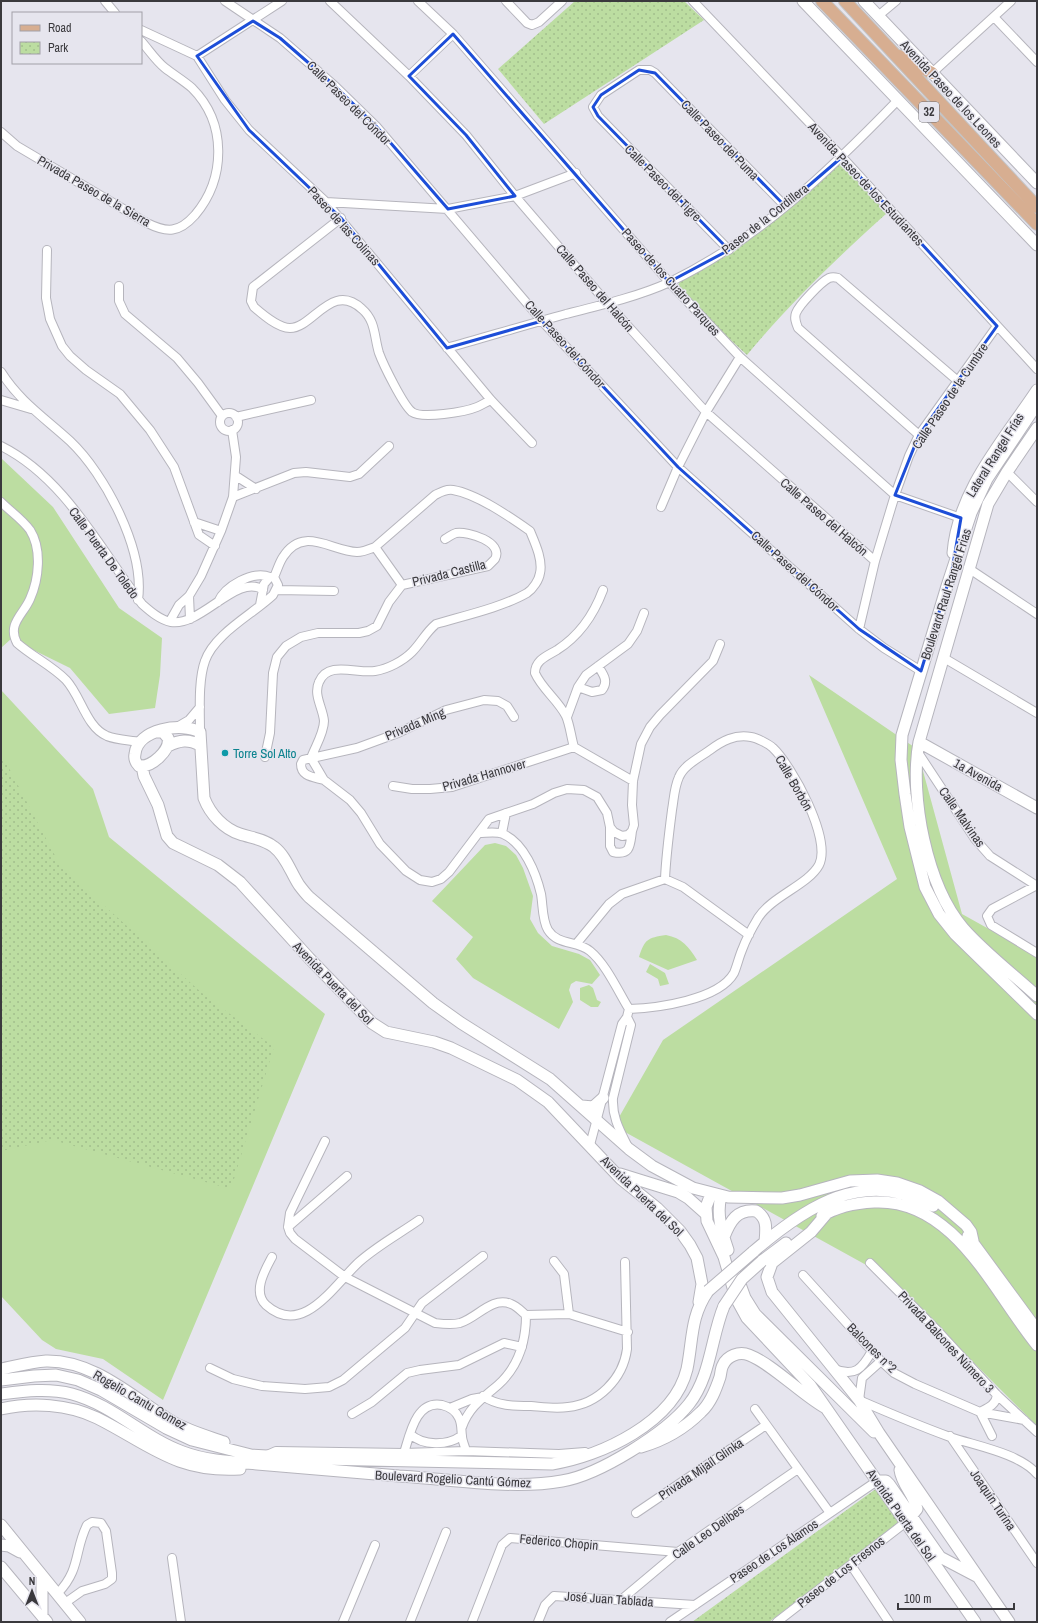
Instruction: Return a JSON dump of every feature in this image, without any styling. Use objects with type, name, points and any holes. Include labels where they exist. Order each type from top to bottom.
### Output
[{"type":"main road","points":[[803,1],[1037,245]]},
{"type":"main road","name":"Avenida Paseo de los Leones","points":[[822,1],[1037,224]]},
{"type":"main road","name":"Avenida Paseo de los Leones","points":[[844,1],[1037,207]]},
{"type":"main road","points":[[864,1],[1037,183]]},
{"type":"main road","points":[[891,51],[932,73]]},
{"type":"main road","name":"Lateral Rangel Frías","points":[[952,570],[954,548],[961,518],[976,481],[1037,390]]},
{"type":"main road","name":"Boulevard Raul Rangel Frias","points":[[1036,406],[980,493],[952,570],[902,735],[901,760],[904,794],[910,827],[925,887],[939,914],[955,934],[1037,1014]]},
{"type":"main road","points":[[1036,429],[1007,472],[988,504],[968,568],[944,658],[918,746],[917,790],[921,818],[934,878],[952,913],[964,929],[1037,996]]},
{"type":"main road","points":[[200,732],[192,728],[177,727],[151,734],[136,747],[134,757],[136,764],[142,766],[152,762],[163,753],[168,746],[179,741],[186,740],[200,745]]},
{"type":"main road","points":[[159,732],[163,732],[168,738],[168,746]]},
{"type":"main road","name":"Avenida Puerta del Sol","points":[[200,732],[204,798],[207,806],[220,822],[229,830],[262,840],[275,847],[283,857],[299,886],[309,897],[433,1003],[550,1079],[629,1149],[652,1166],[693,1188],[716,1195],[744,1198],[782,1198],[800,1195],[850,1181],[877,1180],[897,1183],[920,1191],[938,1201],[966,1225],[971,1232],[972,1240]]},
{"type":"main road","name":"1a Avenida","points":[[918,746],[1035,805]]},
{"type":"main road","name":"Avenida Puerta del Sol","points":[[142,766],[144,776],[158,805],[167,836],[173,843],[184,850],[218,865],[240,882],[309,958],[372,1023],[386,1032],[434,1042],[451,1048],[517,1080],[548,1102],[590,1145],[620,1179],[657,1208],[680,1231],[690,1245],[700,1271],[702,1284],[699,1304]]},
{"type":"main road","points":[[517,1080],[527,1065]]},
{"type":"main road","points":[[582,1106],[593,1107],[603,1098]]},
{"type":"main road","points":[[635,1180],[647,1174],[652,1166]]},
{"type":"main road","points":[[615,1172],[635,1180],[678,1192],[688,1198],[706,1214],[716,1195]]},
{"type":"main road","name":"Boulevard Rogelio Cantú Gómez","points":[[1,1380],[56,1375],[78,1380],[101,1390],[166,1428],[192,1440],[251,1455],[552,1464],[585,1456],[619,1442],[659,1414],[675,1396],[682,1383],[687,1369],[694,1319],[699,1304],[708,1291],[765,1242],[826,1201],[844,1194],[862,1191],[884,1191],[924,1201],[939,1210],[972,1240],[1037,1330]]},
{"type":"main road","points":[[716,1195],[724,1237],[745,1298],[755,1314],[872,1430],[879,1433]]},
{"type":"main road","name":"Boulevard Rogelio Cantú Gómez","points":[[1,1394],[50,1390],[73,1394],[95,1403],[156,1439],[182,1452],[208,1460],[500,1484],[534,1484],[563,1481],[587,1474],[633,1449],[678,1416],[695,1395],[702,1381],[724,1306],[742,1279],[762,1261],[816,1219],[828,1212],[846,1205],[881,1202],[902,1204],[919,1210],[952,1232],[966,1248],[1037,1345]]},
{"type":"main road","points":[[724,1237],[729,1224],[738,1214],[756,1211],[764,1219],[766,1232],[765,1242]]},
{"type":"main road","points":[[828,1212],[811,1232],[772,1264],[767,1277],[772,1292],[859,1400],[879,1433],[978,1577],[1005,1619]]},
{"type":"main road","name":"Avenida Puerta del Sol","points":[[706,1214],[724,1257],[736,1298],[744,1313],[759,1332],[810,1385],[877,1481]]},
{"type":"main road","points":[[633,1449],[658,1442],[681,1429],[703,1411],[713,1396],[723,1365],[730,1357],[738,1354],[747,1354],[760,1360],[810,1399],[826,1409]]},
{"type":"main road","name":"Rogelio Cantu Gomez","points":[[1,1369],[46,1361],[63,1363],[85,1369],[131,1394],[173,1422],[196,1433],[245,1448],[251,1455]]},
{"type":"main road","points":[[1,1409],[34,1405],[53,1406],[74,1410],[96,1418],[150,1449],[173,1460],[195,1467],[214,1470],[234,1470],[252,1467],[257,1464]]},
{"type":"main road","points":[[901,1465],[901,1475],[916,1505],[915,1513],[909,1520]]},
{"type":"main road","points":[[877,1481],[886,1481],[889,1484],[909,1520],[940,1557],[978,1577]]},
{"type":"main road","name":"Avenida Puerta del Sol","points":[[909,1520],[948,1583],[975,1621]]},
{"type":"main road","points":[[1,1525],[80,1622]]},
{"type":"main road","points":[[1,1545],[9,1546],[24,1554]]},
{"type":"main road","points":[[1,1567],[44,1618]]},
{"type":"main road","points":[[948,1583],[951,1572],[958,1567]]},
{"type":"main road","points":[[42,1576],[44,1618]]},
{"type":"street","points":[[105,1],[114,12]]},
{"type":"street","name":"Calle Paseo del Cóndor","points":[[225,1],[280,38],[335,86],[376,126],[542,321],[678,468],[859,628],[884,648],[921,671]]},
{"type":"street","points":[[142,30],[198,56],[282,1]]},
{"type":"street","name":"Calle Paseo del Halcón","points":[[330,1],[409,76],[466,135],[515,196],[607,303],[706,412],[875,561]]},
{"type":"street","name":"Paseo de los Cuatro Parques","points":[[418,1],[453,34],[576,173],[669,282],[740,357],[894,495],[961,518]]},
{"type":"street","points":[[506,1],[527,23],[536,25],[562,1]]},
{"type":"street","name":"Avenida Paseo de los Estudiantes","points":[[693,1],[842,157],[1037,369]]},
{"type":"street","points":[[878,16],[896,1]]},
{"type":"street","points":[[932,73],[1011,1]]},
{"type":"street","points":[[994,17],[1037,62]]},
{"type":"street","points":[[409,76],[453,34]]},
{"type":"street","name":"Privada Paseo de la Sierra","points":[[1,132],[17,146],[147,223],[157,228],[168,230],[182,227],[200,208],[210,191],[216,172],[218,156],[216,130],[212,117],[203,101],[191,88],[159,63],[142,42]]},
{"type":"street","name":"Paseo de las Colinas","points":[[198,56],[225,100],[249,130],[341,218],[491,400],[532,443]]},
{"type":"street","name":"Calle Paseo del Puma","points":[[598,116],[593,107],[601,95],[639,70],[650,70],[655,73],[785,206]]},
{"type":"street","name":"Paseo de la Cordillera","points":[[447,348],[607,303],[669,282],[729,250],[785,206],[842,157],[898,100]]},
{"type":"street","name":"Calle Paseo del Tigre","points":[[598,116],[729,250]]},
{"type":"street","points":[[326,202],[448,209],[515,196],[576,173]]},
{"type":"street","points":[[341,218],[253,287],[251,301],[254,306],[260,313],[284,328],[297,327],[326,306],[335,302],[343,300],[352,302],[362,308],[371,319],[375,329],[380,354],[402,398],[412,412],[422,415],[459,412],[477,408],[491,400]]},
{"type":"street","points":[[47,250],[46,298],[50,319],[62,346],[70,356],[86,370],[120,394],[150,430],[174,468],[199,535],[215,546]]},
{"type":"street","points":[[920,435],[798,328],[795,322],[796,313],[824,281],[831,277],[838,278],[959,382]]},
{"type":"street","points":[[118,286],[119,301],[125,314],[177,358],[198,383],[222,416]]},
{"type":"street","name":"Calle Paseo de la Cumbre","points":[[859,628],[875,561],[894,495],[909,456],[920,435],[959,382],[997,326]]},
{"type":"street","points":[[661,507],[678,468],[706,412],[740,357]]},
{"type":"street","points":[[1,372],[31,409],[70,442],[103,482],[121,517],[137,569],[140,586],[138,600]]},
{"type":"street","points":[[1,400],[31,409]]},
{"type":"street","points":[[222,416],[228,414],[236,417],[311,400]]},
{"type":"street","points":[[222,416],[220,422],[222,428],[227,431],[232,430],[237,423],[236,417]]},
{"type":"street","points":[[232,430],[236,446],[236,476],[233,497],[215,546],[201,576],[188,596],[179,605],[170,622],[180,622],[190,619],[247,586],[256,586],[263,590]]},
{"type":"street","name":"Calle Puerta De Toledo","points":[[1,446],[28,461],[55,488],[75,511],[138,600],[153,613],[170,622]]},
{"type":"street","points":[[233,497],[294,473],[306,472],[345,477],[359,474],[389,446]]},
{"type":"street","points":[[1007,472],[1037,502]]},
{"type":"street","points":[[236,476],[256,489]]},
{"type":"street","points":[[260,605],[267,579],[272,577],[283,557],[292,546],[306,541],[317,541],[358,552],[375,547],[435,495],[444,490],[452,490],[486,503],[530,531],[540,562],[540,572],[536,583],[528,592],[502,603],[436,624],[428,630],[412,652],[393,666],[375,671],[344,669],[326,673],[320,678],[316,693],[323,715],[323,727],[311,758]]},
{"type":"street","points":[[1,502],[30,530],[38,553],[32,593],[14,625],[14,637],[23,648],[56,670],[68,682],[97,729],[106,736],[140,742]]},
{"type":"street","points":[[194,522],[221,531]]},
{"type":"street","name":"Privada Castilla","points":[[265,757],[270,733],[273,673],[277,657],[286,646],[301,637],[318,633],[359,633],[368,631],[377,626],[389,602],[402,585],[488,566],[495,559],[496,552],[494,547],[482,538],[457,533],[446,540]]},
{"type":"street","points":[[375,547],[402,585]]},
{"type":"street","points":[[968,568],[1037,614]]},
{"type":"street","points":[[127,585],[137,569]]},
{"type":"street","points":[[218,602],[221,594],[249,577],[260,574],[272,577],[278,585],[276,590],[334,591]]},
{"type":"street","name":"Avenida Puerta del Sol","points":[[200,732],[202,676],[204,662],[208,653],[221,638],[276,590]]},
{"type":"street","points":[[603,590],[595,610],[574,636],[541,660],[535,668],[535,673],[538,681],[554,698],[566,717],[574,747],[633,781]]},
{"type":"street","points":[[188,596],[190,619]]},
{"type":"street","points":[[566,717],[578,687],[586,675],[628,644],[637,631],[644,613]]},
{"type":"street","points":[[311,758],[324,780],[350,800],[361,813],[380,844],[406,871],[420,880],[432,882],[441,879],[449,872],[490,819],[533,804],[554,793],[568,790],[584,790],[597,797],[607,813],[610,827],[610,846],[613,852],[622,854],[627,851],[630,846],[632,831],[633,781],[641,744],[650,728],[713,661],[720,644]]},
{"type":"street","points":[[944,658],[1037,714]]},
{"type":"street","points":[[578,687],[592,692],[602,690],[606,683],[605,678],[598,666]]},
{"type":"street","name":"Privada Ming","points":[[311,758],[328,756],[357,748],[398,733],[446,710],[484,700],[498,701],[507,706],[514,717]]},
{"type":"street","points":[[177,727],[190,720],[200,707]]},
{"type":"street","name":"Calle Borbón","points":[[628,1013],[687,1000],[724,985],[734,973],[749,935],[759,916],[777,899],[812,874],[820,864],[819,832],[814,817],[787,765],[772,747],[752,737],[738,737],[723,741],[687,765],[676,785],[667,846],[665,879]]},
{"type":"street","name":"Calle Malvinas","points":[[918,746],[975,839],[990,856],[1037,885]]},
{"type":"street","name":"Privada Hannover","points":[[393,786],[424,789],[452,786],[574,747]]},
{"type":"street","points":[[311,758],[304,760],[301,764],[303,772],[308,776],[324,780]]},
{"type":"street","points":[[502,833],[506,813]]},
{"type":"street","points":[[610,827],[617,835],[622,836],[628,835],[632,831]]},
{"type":"street","points":[[479,833],[502,833],[514,840],[522,850],[532,870],[540,892],[548,929],[555,938],[565,942],[577,943],[590,950],[600,963],[628,1013],[631,1025],[612,1106],[617,1125],[629,1149]]},
{"type":"street","points":[[577,943],[609,904],[622,894],[665,879],[684,887],[749,935]]},
{"type":"street","points":[[1037,885],[992,909],[987,916],[991,925],[1037,953]]},
{"type":"street","points":[[590,1145],[622,1024],[628,1013]]},
{"type":"street","points":[[325,1142],[292,1206],[288,1227],[295,1239],[345,1278],[435,1323],[449,1325],[462,1323],[488,1307],[503,1302],[512,1304],[526,1315],[569,1314],[628,1332]]},
{"type":"street","points":[[288,1227],[347,1176]]},
{"type":"street","points":[[272,1257],[262,1278],[260,1290],[264,1303],[276,1313],[293,1316],[302,1314],[315,1307],[359,1262],[419,1220]]},
{"type":"street","points":[[210,1368],[233,1379],[262,1386],[305,1389],[329,1387],[343,1380],[405,1328],[422,1303],[483,1256]]},
{"type":"street","points":[[554,1261],[564,1274],[569,1314]]},
{"type":"street","points":[[450,1408],[483,1396],[497,1404],[567,1407],[594,1398],[612,1384],[625,1360],[628,1332],[625,1262]]},
{"type":"street","name":"Privada Balcones Número 3","points":[[870,1263],[936,1329],[997,1395],[1037,1432]]},
{"type":"street","name":"Balcones n°2","points":[[803,1275],[881,1361],[894,1372],[915,1384],[980,1412],[1024,1420]]},
{"type":"street","points":[[466,1451],[462,1436],[462,1427],[469,1411],[483,1396],[507,1375],[526,1335],[526,1315]]},
{"type":"street","points":[[352,1414],[372,1402],[408,1373],[459,1365],[470,1361],[504,1343],[522,1346]]},
{"type":"street","points":[[872,1351],[859,1375],[859,1400],[950,1436],[1016,1459],[1027,1464],[1037,1474]]},
{"type":"street","points":[[833,1369],[859,1375],[881,1361]]},
{"type":"street","points":[[992,1436],[980,1412],[993,1405],[996,1401],[997,1395]]},
{"type":"street","points":[[404,1453],[418,1415],[425,1408],[438,1405],[450,1408],[457,1416],[462,1427]]},
{"type":"street","points":[[755,1409],[830,1513]]},
{"type":"street","name":"Privada Mijaíl Glinka","points":[[636,1513],[766,1425]]},
{"type":"street","points":[[410,1434],[416,1440],[424,1442],[452,1441],[462,1436]]},
{"type":"street","name":"Joaquín Turína","points":[[950,1436],[1037,1563]]},
{"type":"street","points":[[266,1456],[268,1453],[276,1451],[404,1453],[466,1451],[559,1454],[600,1450]]},
{"type":"street","name":"Calle Leo Delibes","points":[[622,1599],[678,1552],[798,1469]]},
{"type":"street","name":"Paseo de Los Álamos","points":[[670,1622],[877,1481]]},
{"type":"street","name":"Paseo de Los Fresnos","points":[[777,1622],[909,1520]]},
{"type":"street","points":[[92,1522],[101,1523],[106,1531],[112,1579],[105,1584],[62,1598],[74,1569],[87,1525],[92,1522]]},
{"type":"street","points":[[410,1622],[446,1532]]},
{"type":"street","name":"Federico Chopin","points":[[472,1622],[502,1545],[510,1538],[678,1552]]},
{"type":"street","points":[[343,1622],[375,1545]]},
{"type":"street","points":[[172,1558],[181,1622]]},
{"type":"street","points":[[850,1565],[889,1622]]},
{"type":"street","name":"José Juan Tablada","points":[[538,1622],[545,1605],[554,1596],[622,1599],[695,1605]]},
{"type":"highlighted area","points":[[253,21],[280,38],[335,86],[376,126],[448,209],[515,196],[466,135],[409,76],[453,34],[669,282],[729,250],[598,116],[593,107],[601,95],[639,70],[655,73],[785,206],[842,157],[997,326],[919,435],[895,495],[961,518],[952,570],[921,671],[859,629],[678,467],[542,321],[447,348],[341,218],[249,130],[197,56]]},
{"type":"green space","points":[[575,1],[684,1],[704,20],[544,124],[498,69]]},
{"type":"green space","points":[[837,165],[844,165],[887,213],[814,281],[747,355],[712,323],[678,285],[681,280],[734,252],[788,209]]},
{"type":"green space","points":[[1,458],[53,507],[119,608],[162,638],[160,675],[155,708],[109,714],[70,668],[11,639],[1,648]]},
{"type":"green space","points":[[809,675],[917,749],[962,914],[1037,956],[1037,1426],[888,1277],[614,1126],[663,1040],[897,879]]},
{"type":"green space","points":[[1,690],[93,789],[109,837],[325,1014],[163,1400],[103,1359],[56,1349],[42,1340],[1,1296]]},
{"type":"green space","points":[[1,753],[61,867],[202,993],[274,1047],[231,1189],[52,1140],[1,1151]]},
{"type":"green space","points":[[495,843],[506,846],[516,855],[523,868],[533,896],[530,919],[538,933],[552,946],[579,954],[590,960],[600,975],[592,984],[576,981],[571,984],[569,990],[573,1002],[559,1029],[473,978],[456,959],[473,937],[432,901],[485,845]]},
{"type":"green space","points":[[666,935],[672,936],[681,941],[691,951],[697,960],[668,970],[639,957],[643,946],[648,940]]},
{"type":"green space","points":[[650,964],[665,973],[669,984],[660,986],[658,979],[646,972]]},
{"type":"green space","points":[[589,985],[593,988],[597,1000],[601,1002],[598,1007],[591,1007],[580,1000],[580,988]]},
{"type":"green space","points":[[877,1488],[901,1523],[769,1622],[692,1622]]},
{"type":"place","name":"Torre Sol Alto","points":[[225,753]]}]
